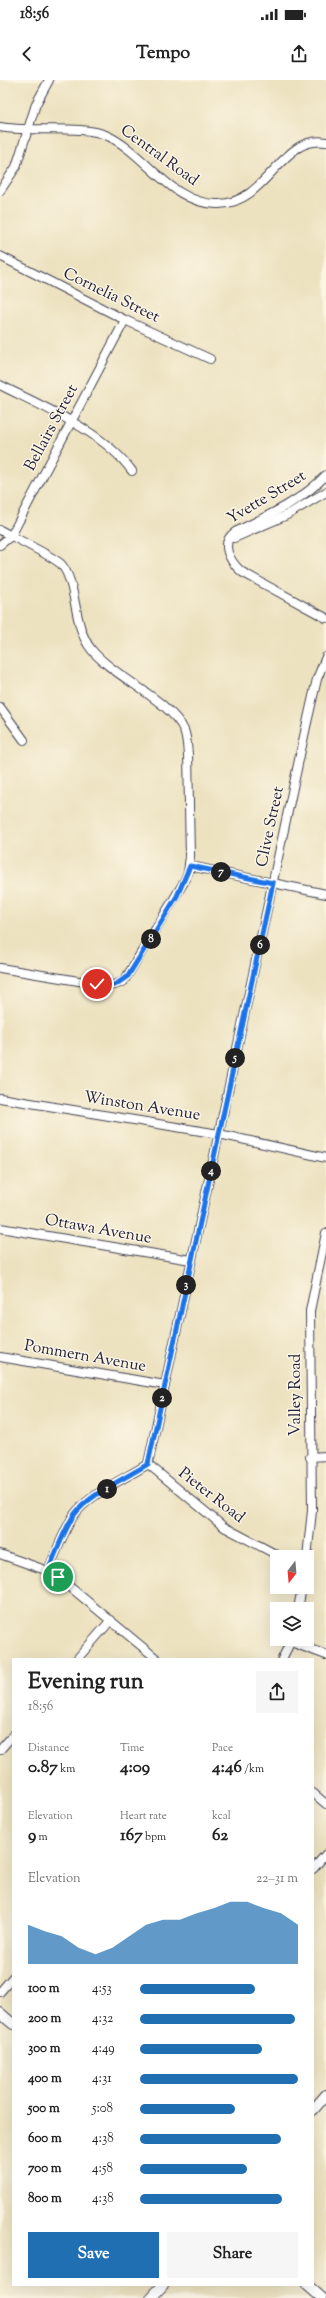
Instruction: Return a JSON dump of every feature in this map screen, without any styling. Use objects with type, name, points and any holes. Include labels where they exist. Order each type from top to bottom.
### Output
[{"type":"street","points":[[0,191],[17,163],[26,129],[36,104],[50,80]]},
{"type":"street","name":"Central Road","points":[[0,127],[103,133],[122,144],[178,191],[198,201],[218,204],[230,203],[254,191],[297,146],[311,140],[326,142]]},
{"type":"street","name":"Cornelia Street","points":[[0,256],[125,320],[210,358]]},
{"type":"street","name":"Bellairs Street","points":[[0,545],[11,536],[125,320]]},
{"type":"street","points":[[0,385],[71,422],[115,452],[132,472]]},
{"type":"street","name":"Yvette Street","points":[[326,475],[317,486],[235,532],[227,540],[228,555],[234,565],[242,572],[326,618]]},
{"type":"street","name":"Yvette Street","points":[[228,546],[237,536],[287,515],[326,492]]},
{"type":"street","points":[[0,530],[60,564],[71,586],[81,631],[90,648],[176,718],[184,731],[188,754],[190,866],[177,896],[128,976],[120,983],[110,986],[0,968]]},
{"type":"street","name":"Clive Street","points":[[148,1464],[315,688],[326,657]]},
{"type":"street","points":[[0,707],[24,740]]},
{"type":"street","points":[[190,866],[326,894]]},
{"type":"street","name":"Winston Avenue","points":[[0,1098],[219,1134],[326,1158]]},
{"type":"street","name":"Ottawa Avenue","points":[[0,1228],[191,1260]]},
{"type":"street","name":"Valley Road","points":[[308,1550],[312,1510],[310,1457],[310,1311],[326,1233]]},
{"type":"street","name":"Pommern Avenue","points":[[0,1357],[165,1385]]},
{"type":"street","points":[[310,1457],[326,1456]]},
{"type":"street","points":[[48,1571],[70,1524],[79,1509],[94,1497],[148,1464]]},
{"type":"street","name":"Pieter Road","points":[[148,1464],[224,1527],[270,1551]]},
{"type":"street","points":[[0,1554],[48,1571],[58,1577],[155,1658]]},
{"type":"street","points":[[78,1658],[111,1620]]},
{"type":"street","points":[[282,1658],[288,1646]]},
{"type":"street","points":[[304,1646],[326,1655]]},
{"type":"street","points":[[0,1750],[12,1736]]},
{"type":"street","points":[[314,1794],[326,1804]]},
{"type":"street","points":[[314,1868],[326,1854]]},
{"type":"street","points":[[0,1992],[12,1978]]},
{"type":"street","points":[[0,2013],[12,2023]]},
{"type":"street","points":[[314,2109],[326,2095]]},
{"type":"street","points":[[151,2298],[162,2286]]},
{"type":"street","points":[[308,2286],[322,2298]]},
{"type":"route","points":[[58,1577],[48,1571],[70,1524],[79,1509],[94,1497],[148,1464],[273,883],[190,866],[177,896],[128,976],[115,985],[110,986],[97,984]]}]
